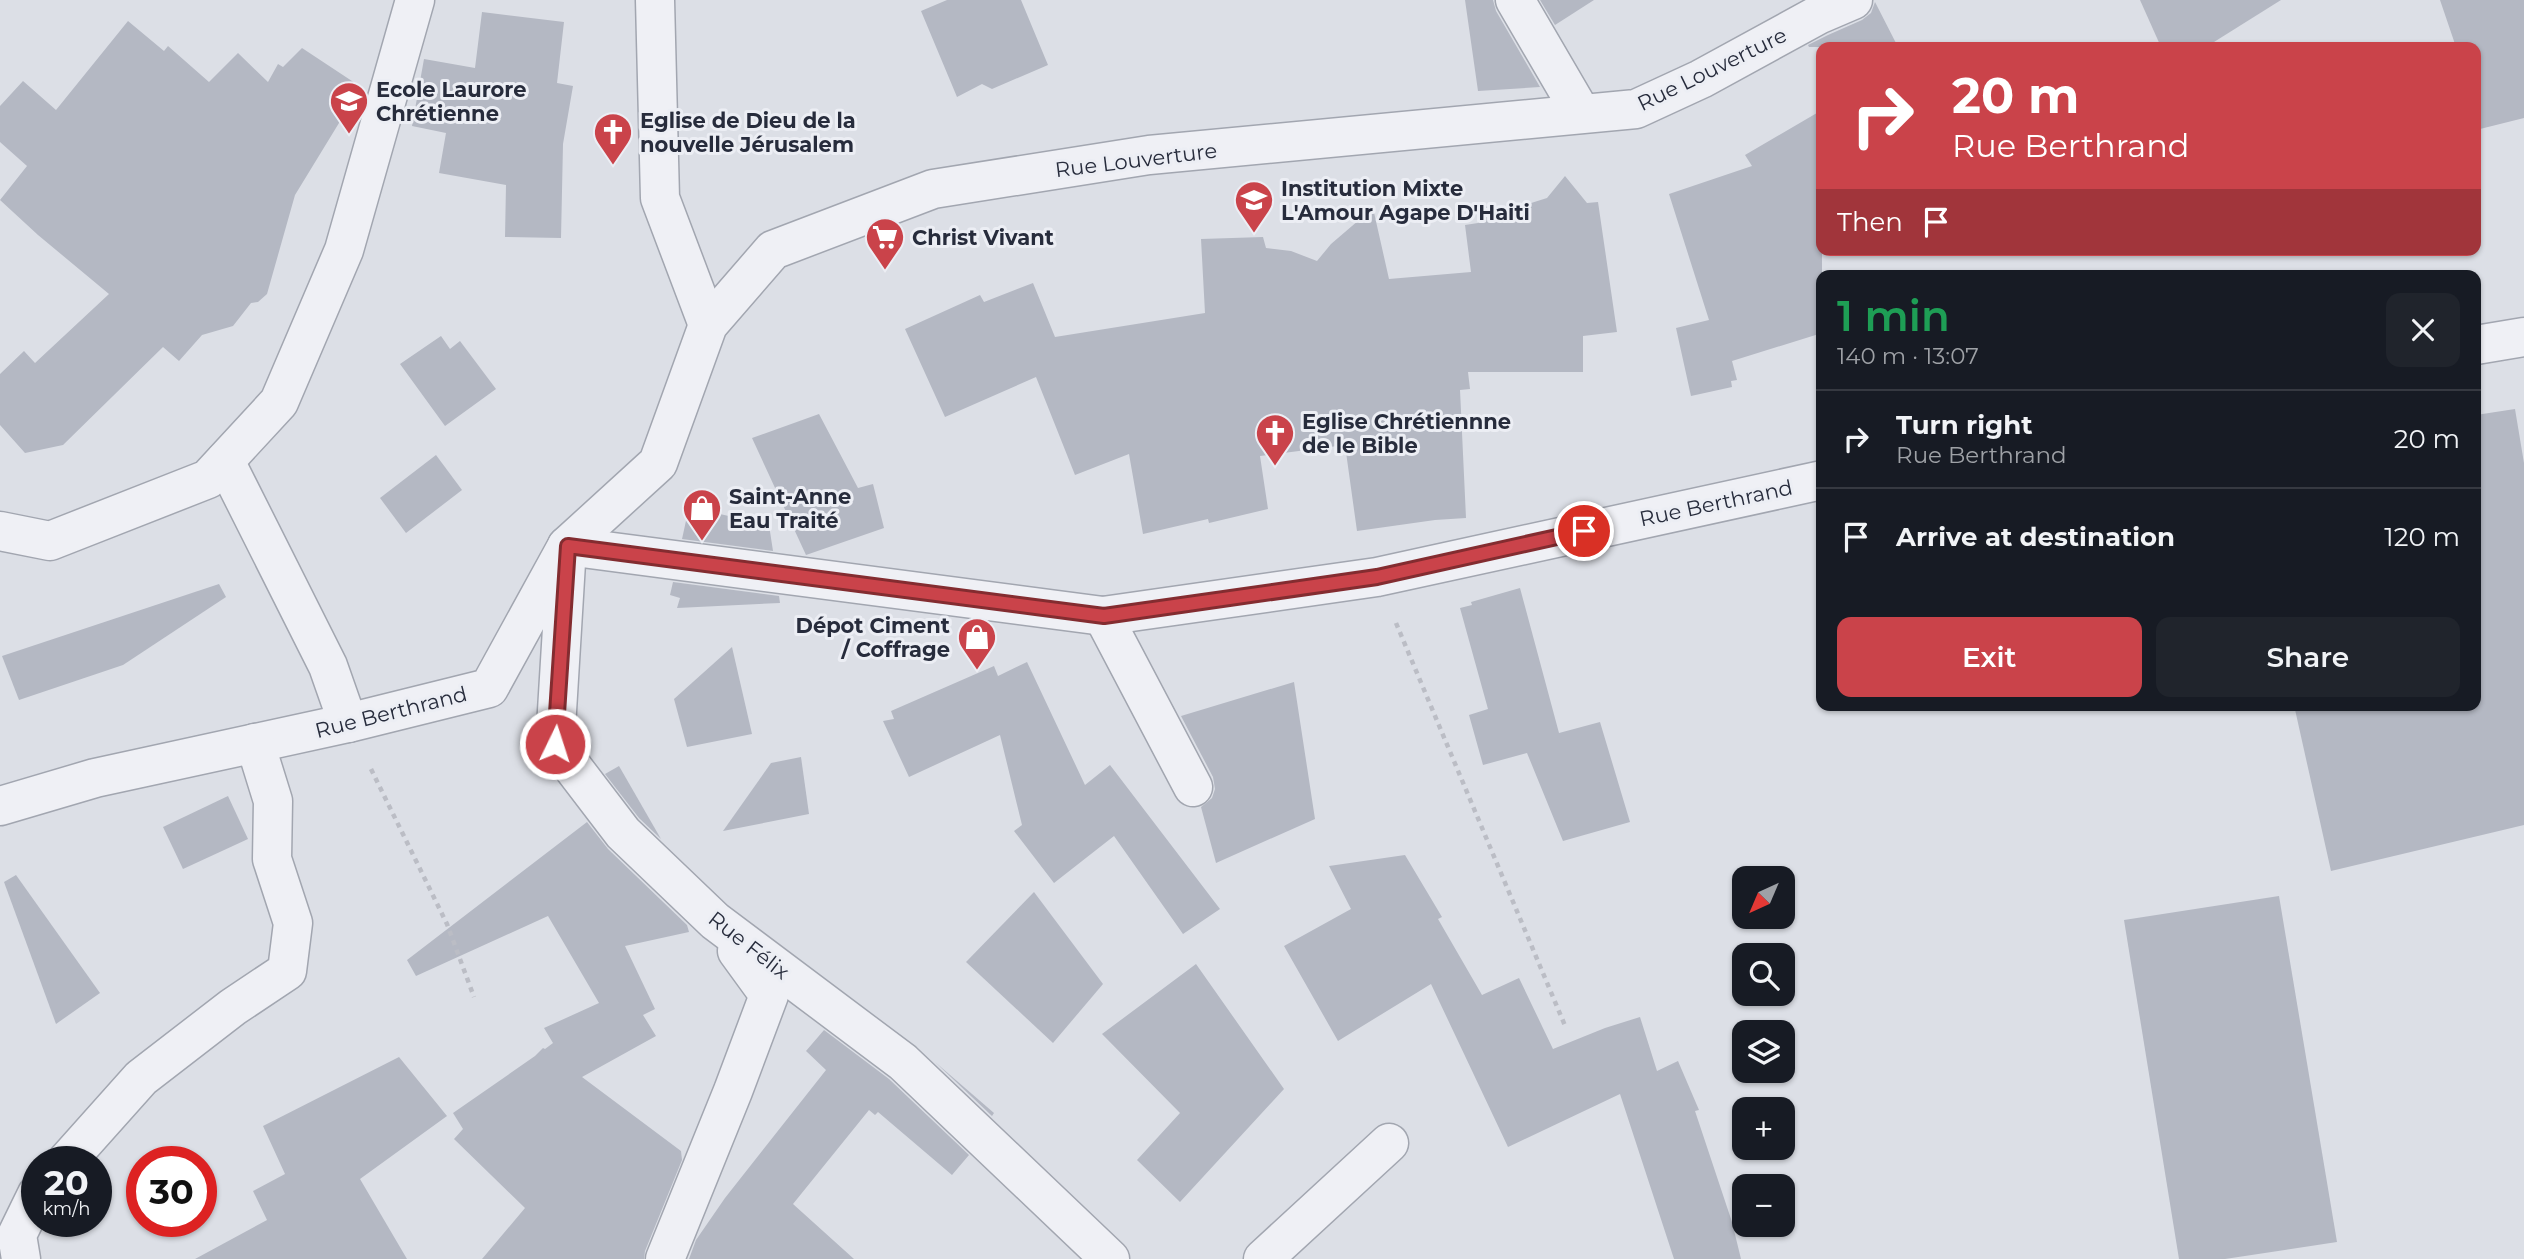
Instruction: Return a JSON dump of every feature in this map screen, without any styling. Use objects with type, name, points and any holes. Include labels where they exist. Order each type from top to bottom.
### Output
[{"type":"street","points":[[0,531],[50,541],[208,479],[279,402],[344,250],[415,0]]},
{"type":"street","points":[[656,0],[660,198],[708,326]]},
{"type":"street","points":[[1515,0],[1581,113]]},
{"type":"street","name":"Rue Louverture","points":[[568,546],[658,463],[708,326],[773,250],[933,189],[1149,155],[1636,109],[1701,79],[1813,8],[1853,0]]},
{"type":"street","points":[[2481,344],[2524,337]]},
{"type":"street","points":[[225,461],[328,666],[348,723]]},
{"type":"street","name":"Rue Berthrand","points":[[0,806],[95,778],[348,723],[489,688],[568,546],[1104,616],[1377,577],[1816,481]]},
{"type":"street","name":"Rue Félix","points":[[568,546],[555,744],[623,832],[715,921],[903,1062],[1110,1259]]},
{"type":"street","points":[[1104,616],[1192,787]]},
{"type":"street","points":[[79,1146],[141,1078],[233,1007],[287,971],[293,923],[272,859],[273,801],[255,744]]},
{"type":"street","points":[[665,1259],[769,995],[715,921]]},
{"type":"street","points":[[1263,1259],[1389,1143]]},
{"type":"street","points":[[21,1227],[17,1235],[21,1259]]},
{"type":"path","points":[[1377,577],[1566,1028]]},
{"type":"path","points":[[348,723],[447,924],[474,998]]},
{"type":"building","points":[[947,0],[1021,0],[1048,65],[992,89],[982,84],[957,97],[921,11]]},
{"type":"building","points":[[1465,0],[1493,0],[1496,11],[1540,87],[1478,91]]},
{"type":"building","points":[[1540,0],[1594,0],[1555,25]]},
{"type":"building","points":[[2140,0],[2281,0],[2214,42],[2159,42]]},
{"type":"building","points":[[2440,0],[2524,0],[2524,118],[2481,129],[2481,42],[2454,42]]},
{"type":"building","points":[[1875,2],[1895,42],[1816,42],[1816,47],[1809,47],[1808,45],[1862,20],[1871,13]]},
{"type":"building","points":[[482,12],[564,22],[557,83],[573,86],[563,144],[561,238],[505,237],[506,185],[439,173],[446,133],[412,126],[424,59],[475,68]]},
{"type":"building","points":[[128,21],[164,51],[168,46],[209,82],[238,53],[268,82],[278,64],[283,67],[302,48],[361,87],[295,195],[267,294],[258,302],[251,303],[233,326],[202,335],[179,361],[163,347],[63,445],[25,453],[0,425],[0,374],[24,351],[35,363],[109,294],[0,200],[27,166],[0,142],[0,106],[23,81],[56,110]]},
{"type":"building","points":[[1816,114],[1816,256],[1822,256],[1822,270],[1816,270],[1816,335],[1732,361],[1737,380],[1731,381],[1732,387],[1691,396],[1676,328],[1709,320],[1669,194],[1752,166],[1745,155]]},
{"type":"building","points":[[1565,176],[1587,203],[1598,202],[1617,332],[1583,336],[1583,372],[1468,372],[1470,389],[1460,390],[1466,518],[1357,531],[1345,445],[1260,456],[1268,509],[1209,523],[1208,519],[1143,534],[1129,454],[1075,475],[1036,377],[945,417],[905,329],[980,295],[984,302],[1033,283],[1055,337],[1205,313],[1201,239],[1263,237],[1266,248],[1291,251],[1317,261],[1331,244],[1373,208],[1389,279],[1471,272],[1465,225],[1478,223],[1481,206],[1512,209],[1547,198]]},
{"type":"building","points":[[441,336],[450,349],[460,341],[496,389],[445,426],[400,364]]},
{"type":"building","points":[[2515,409],[2524,463],[2524,825],[2331,871],[2295,711],[2481,711],[2481,414]]},
{"type":"building","points":[[819,414],[858,488],[873,484],[884,528],[806,555],[752,438]]},
{"type":"building","points":[[436,455],[462,490],[406,533],[380,498]]},
{"type":"building","points":[[689,507],[769,525],[773,551],[682,539]]},
{"type":"building","points":[[673,582],[779,596],[780,603],[677,608],[680,598],[670,595]]},
{"type":"building","points":[[219,584],[226,597],[123,665],[19,700],[2,656]]},
{"type":"building","points":[[1520,588],[1559,733],[1600,722],[1630,822],[1563,841],[1527,753],[1483,765],[1469,715],[1488,709],[1460,608],[1472,605],[1471,602]]},
{"type":"building","points":[[732,647],[752,734],[687,747],[674,699]]},
{"type":"building","points":[[1027,662],[1085,785],[1110,765],[1220,909],[1183,934],[1114,836],[1054,883],[1014,831],[1022,825],[1000,735],[909,777],[883,721],[894,719],[891,711],[994,666],[998,676]]},
{"type":"building","points":[[1294,682],[1315,819],[1216,863],[1201,807],[1212,798],[1215,789],[1213,777],[1181,716]]},
{"type":"building","points":[[801,757],[809,814],[723,831],[771,763]]},
{"type":"building","points":[[619,766],[661,839],[639,818],[605,774]]},
{"type":"building","points":[[228,796],[248,839],[183,869],[163,827]]},
{"type":"building","points":[[587,822],[608,849],[687,925],[689,932],[625,946],[655,1009],[643,1015],[656,1036],[582,1077],[681,1151],[682,1160],[644,1259],[482,1259],[525,1208],[454,1139],[463,1129],[453,1113],[553,1043],[544,1028],[599,1003],[548,916],[416,976],[407,960]]},
{"type":"building","points":[[1405,855],[1442,917],[1438,919],[1482,995],[1519,978],[1553,1049],[1640,1017],[1657,1071],[1678,1061],[1699,1110],[1695,1111],[1732,1222],[1732,1237],[1736,1237],[1741,1259],[1674,1259],[1620,1094],[1508,1147],[1431,984],[1338,1041],[1284,946],[1351,909],[1329,866]]},
{"type":"building","points":[[16,875],[100,993],[56,1024],[4,882]]},
{"type":"building","points":[[1034,892],[1103,984],[1053,1043],[966,962]]},
{"type":"building","points":[[2279,896],[2337,1242],[2225,1259],[2179,1259],[2124,920]]},
{"type":"building","points":[[1196,964],[1284,1089],[1180,1202],[1137,1160],[1180,1113],[1102,1034]]},
{"type":"building","points":[[824,1030],[889,1079],[969,1155],[952,1175],[878,1112],[875,1115],[869,1110],[793,1204],[854,1259],[689,1259],[696,1240],[725,1198],[826,1070],[806,1051]]},
{"type":"building","points":[[399,1057],[447,1116],[360,1179],[407,1259],[195,1259],[267,1220],[253,1191],[285,1174],[263,1126]]},
{"type":"building","points":[[935,1062],[994,1113],[992,1116]]},
{"type":"place","name":"Ecole Laurore Chrétienne","points":[[349,135]]},
{"type":"place","name":"Eglise de Dieu de la nouvelle Jérusalem","points":[[613,166]]},
{"type":"place","name":"Institution Mixte L'Amour Agape D'Haiti","points":[[1254,234]]},
{"type":"place","name":"Christ Vivant","points":[[885,271]]},
{"type":"place","name":"Eglise Chrétiennne de le Bible","points":[[1275,467]]},
{"type":"place","name":"Saint-Anne Eau Traité","points":[[702,542]]},
{"type":"place","name":"Dépot Ciment / Coffrage","points":[[977,671]]},
{"type":"route","points":[[555,744],[568,546],[1104,616],[1377,577],[1584,531]]}]
